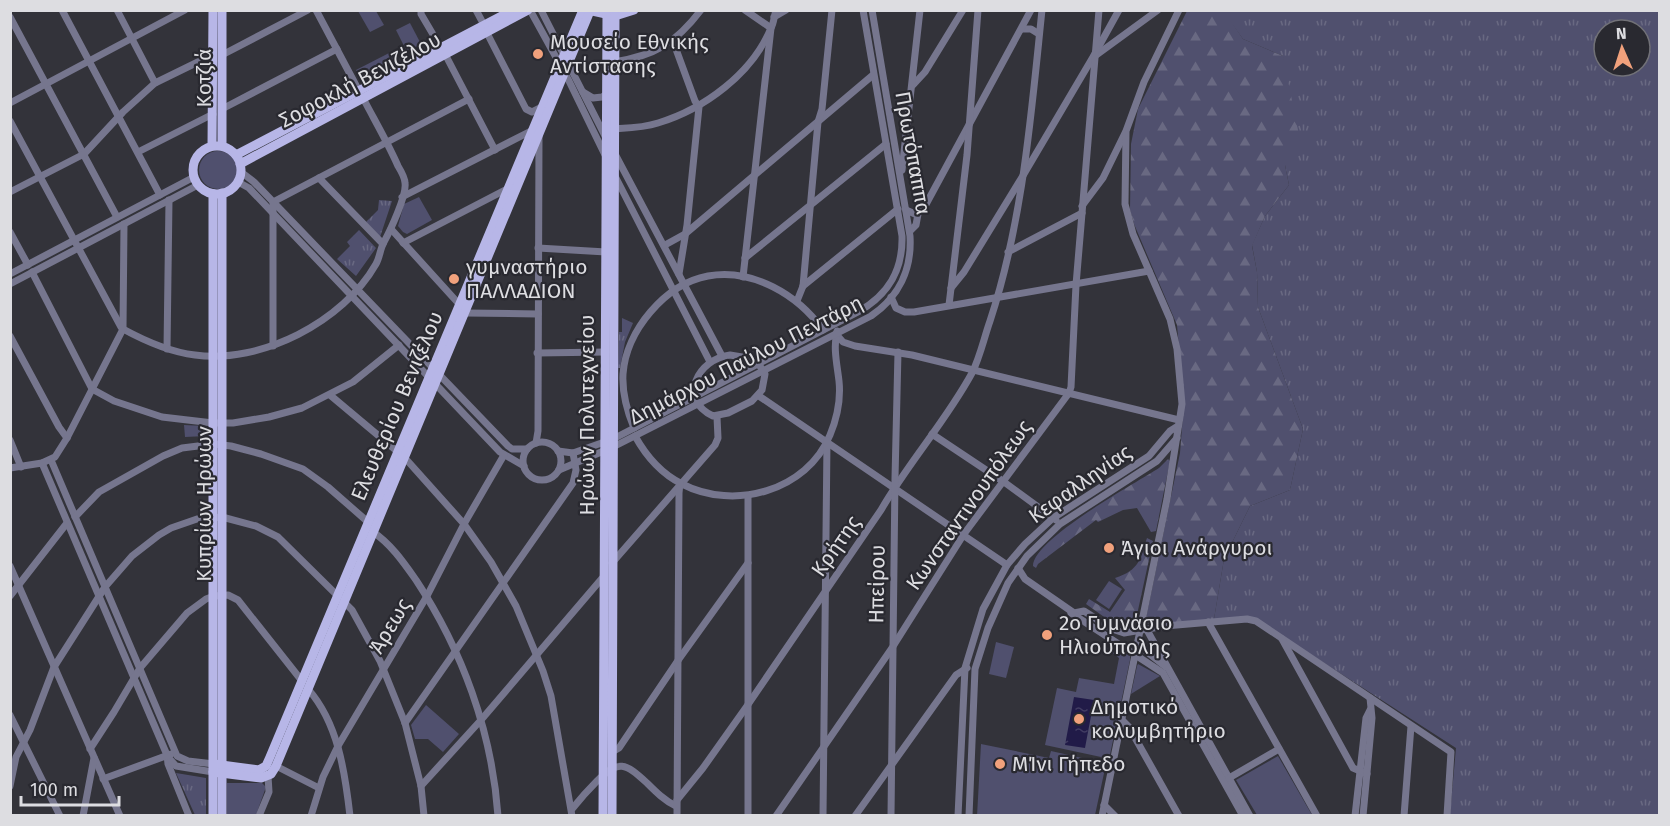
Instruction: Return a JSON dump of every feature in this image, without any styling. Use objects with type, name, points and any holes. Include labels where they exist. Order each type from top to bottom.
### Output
[{"type":"main road","name":"Κοτζιά","points":[[213,10],[218,56]]},
{"type":"main road","name":"Κοτζιά","points":[[217,146],[218,56],[222,10]]},
{"type":"main road","name":"Σοφοκλή Βενιζέλου","points":[[486,29],[513,10]]},
{"type":"main road","name":"Σοφοκλή Βενιζέλου","points":[[239,163],[361,94],[486,29],[529,10]]},
{"type":"main road","name":"Ελευθερίου Βενιζέλου","points":[[341,599],[374,532],[459,304],[507,189],[565,74],[564,53],[583,10]]},
{"type":"main road","points":[[589,11],[611,16],[634,10]]},
{"type":"main road","name":"Ελευθερίου Βενιζέλου","points":[[434,376],[465,313],[535,132],[540,108],[589,11]]},
{"type":"main road","name":"Ηρώων Πολυτεχνείου","points":[[609,132],[614,62],[611,16]]},
{"type":"main road","name":"Ηρώων Πολυτεχνείου","points":[[611,16],[607,94],[609,154],[606,352],[612,563],[612,816]]},
{"type":"main road","points":[[217,146],[239,163],[238,182],[231,189],[218,194],[196,181],[193,165],[198,155],[217,146]]},
{"type":"main road","name":"Ηρώων Πολυτεχνείου","points":[[603,816],[604,576],[613,377],[613,172],[609,154]]},
{"type":"main road","name":"Κυπρίων Ηρώων","points":[[218,194],[218,769],[222,816]]},
{"type":"main road","name":"Ελευθερίου Βενιζέλου","points":[[218,769],[259,770],[266,766],[305,685],[341,599],[369,522],[402,455]]},
{"type":"main road","name":"Ελευθερίου Βενιζέλου","points":[[268,776],[276,766],[305,685]]},
{"type":"main road","points":[[218,769],[256,778],[268,776]]},
{"type":"main road","name":"Κυπρίων Ηρώων","points":[[213,816],[218,769]]},
{"type":"street","points":[[62,10],[160,195]]},
{"type":"street","points":[[117,10],[155,83]]},
{"type":"street","points":[[10,103],[175,13],[185,10]]},
{"type":"street","points":[[10,192],[84,154],[155,83],[202,60],[218,56],[308,10]]},
{"type":"street","points":[[10,121],[123,329],[167,349],[194,355],[218,356],[273,346],[314,326],[357,289],[377,263],[391,229],[405,182],[316,10]]},
{"type":"street","points":[[421,10],[421,14],[495,150]]},
{"type":"street","points":[[476,10],[526,109],[532,112],[540,108]]},
{"type":"street","points":[[529,10],[609,132],[658,123],[699,107],[737,76],[755,55],[771,28]]},
{"type":"street","points":[[541,10],[564,53]]},
{"type":"street","points":[[614,62],[644,56],[673,41],[688,28],[701,10]]},
{"type":"street","points":[[745,10],[771,28]]},
{"type":"street","points":[[743,277],[771,28],[775,14],[786,10]]},
{"type":"street","points":[[796,301],[803,286],[818,122],[822,109],[832,10]]},
{"type":"street","name":"Πρωτόπαππα","points":[[863,10],[902,236],[900,264],[891,284],[881,295]]},
{"type":"street","name":"Πρωτόπαππα","points":[[872,10],[910,231],[907,271],[891,297]]},
{"type":"street","points":[[901,178],[920,10]]},
{"type":"street","points":[[912,86],[925,72],[963,10]]},
{"type":"street","points":[[949,305],[967,155],[978,10]]},
{"type":"street","points":[[906,210],[910,213],[918,213],[924,208],[1031,10]]},
{"type":"street","points":[[1024,174],[1042,10]]},
{"type":"street","points":[[1069,393],[1093,57],[1099,10]]},
{"type":"street","points":[[951,288],[964,272],[1024,174],[1119,10]]},
{"type":"street","points":[[1093,57],[1158,10]]},
{"type":"street","points":[[1008,252],[1082,210],[1103,178],[1126,131],[1144,82],[1179,10]]},
{"type":"street","points":[[10,17],[117,218]]},
{"type":"street","points":[[1022,29],[1030,29],[1039,34]]},
{"type":"street","points":[[673,41],[699,107],[680,274]]},
{"type":"street","points":[[138,152],[337,49]]},
{"type":"street","points":[[755,55],[768,60]]},
{"type":"street","points":[[565,74],[609,154],[664,245],[722,356]]},
{"type":"street","points":[[664,245],[685,234],[873,75]]},
{"type":"street","points":[[582,91],[593,98],[607,94]]},
{"type":"street","points":[[273,202],[469,99]]},
{"type":"street","points":[[891,120],[900,124],[908,118]]},
{"type":"street","points":[[1102,816],[1137,644],[1143,631],[1182,404],[1176,343],[1170,319],[1133,234],[1125,204],[1126,131]]},
{"type":"street","points":[[402,197],[535,132],[538,248],[538,431],[536,443]]},
{"type":"street","points":[[745,258],[886,144]]},
{"type":"street","points":[[239,163],[254,182],[357,289],[504,455],[524,466],[529,474],[542,479],[554,475],[559,470],[609,445]]},
{"type":"street","points":[[613,172],[710,362]]},
{"type":"street","name":"Κρήτης","points":[[677,803],[747,706],[973,371],[998,297],[1024,174]]},
{"type":"street","points":[[319,178],[383,244]]},
{"type":"street","points":[[10,274],[160,195],[196,181]]},
{"type":"street","points":[[10,284],[169,200],[196,181]]},
{"type":"street","points":[[238,182],[249,188],[399,345],[508,446],[512,449],[527,449],[536,443],[550,443],[558,451],[561,459],[559,470]]},
{"type":"street","points":[[403,243],[507,189]]},
{"type":"street","points":[[167,349],[169,200]]},
{"type":"street","points":[[273,202],[273,346]]},
{"type":"street","points":[[803,286],[898,209]]},
{"type":"street","points":[[910,231],[916,225],[918,213]]},
{"type":"street","points":[[10,468],[51,460],[67,438],[123,329],[124,224]]},
{"type":"street","points":[[391,229],[459,304]]},
{"type":"street","points":[[10,232],[28,265]]},
{"type":"street","points":[[538,248],[606,252]]},
{"type":"street","points":[[891,297],[896,308],[905,312],[1149,271]]},
{"type":"street","points":[[32,272],[92,389],[114,402],[173,419],[218,423],[249,421],[287,413],[330,395],[353,382],[399,345]]},
{"type":"street","points":[[634,428],[626,402],[623,377],[627,356],[639,330],[656,307],[685,284],[709,276],[743,277],[765,283],[796,301],[808,311],[823,330]]},
{"type":"street","name":"Δημάρχου Παύλου Πεντάρη","points":[[609,445],[634,436],[695,400],[869,306],[881,295]]},
{"type":"street","name":"Δημάρχου Παύλου Πεντάρη","points":[[760,366],[836,334],[876,312],[891,297]]},
{"type":"street","points":[[465,313],[538,314]]},
{"type":"street","points":[[634,436],[659,468],[680,483],[717,495],[748,496],[779,487],[798,476],[818,458],[835,420],[839,394],[835,353],[839,322]]},
{"type":"street","points":[[836,334],[839,339],[848,344],[898,352],[1069,393],[1179,423]]},
{"type":"street","points":[[10,336],[67,438]]},
{"type":"street","points":[[537,353],[606,352]]},
{"type":"street","name":"Ηπείρου","points":[[891,816],[898,352]]},
{"type":"street","points":[[722,356],[743,357],[760,366],[765,380],[759,396],[717,417],[708,414],[695,400],[695,384],[703,369],[710,362],[722,356]]},
{"type":"street","points":[[613,377],[623,377]]},
{"type":"street","name":"Κωνσταντινουπόλεως","points":[[776,816],[892,648],[964,534],[1069,393]]},
{"type":"street","points":[[330,395],[402,455],[464,524],[504,584],[536,654],[551,696],[572,812]]},
{"type":"street","points":[[759,396],[1007,565]]},
{"type":"street","name":"Δημάρχου Παύλου Πεντάρη","points":[[609,445],[634,428],[695,400]]},
{"type":"street","points":[[612,563],[717,441],[717,417]]},
{"type":"street","name":"Κεφαλληνίας","points":[[958,816],[965,668],[983,609],[1007,565],[1025,544],[1053,518],[1149,456],[1179,423]]},
{"type":"street","points":[[932,434],[1004,482],[1060,524]]},
{"type":"street","name":"Κεφαλληνίας","points":[[969,816],[975,669],[988,628],[1008,583],[1035,547],[1060,524],[1157,461],[1177,438]]},
{"type":"street","points":[[10,440],[21,467]]},
{"type":"street","points":[[823,816],[827,441]]},
{"type":"street","points":[[75,517],[99,492],[163,456],[182,448],[218,444],[274,457],[303,469],[369,522]]},
{"type":"street","points":[[558,451],[573,453],[609,445]]},
{"type":"street","points":[[524,466],[527,449]]},
{"type":"street","points":[[405,723],[573,483],[575,463],[573,453]]},
{"type":"street","name":"Άρεως","points":[[311,816],[319,788],[338,746],[427,596],[464,524],[504,455]]},
{"type":"street","points":[[51,460],[179,758],[218,769]]},
{"type":"street","points":[[42,463],[167,755],[172,775],[189,816]]},
{"type":"street","points":[[677,816],[680,483]]},
{"type":"street","points":[[748,496],[748,816]]},
{"type":"street","points":[[10,786],[16,757],[30,730],[54,667],[105,587],[132,556],[159,535],[182,524],[218,517],[256,526],[278,537],[352,610],[366,632],[405,723],[421,786],[424,816]]},
{"type":"street","points":[[10,596],[67,523]]},
{"type":"street","points":[[374,532],[400,558],[427,596],[456,650],[481,720],[492,770],[498,816]]},
{"type":"street","points":[[612,752],[620,748],[679,659],[749,562]]},
{"type":"street","points":[[10,566],[120,816]]},
{"type":"street","points":[[1018,568],[1025,579],[1074,613],[1084,611],[1112,629],[1124,633],[1208,622],[1252,620],[1451,752],[1447,816]]},
{"type":"street","points":[[421,786],[481,720],[604,576]]},
{"type":"street","points":[[1008,583],[1019,581],[1028,584],[1159,670],[1166,677],[1244,814]]},
{"type":"street","points":[[90,749],[140,668],[187,613],[206,599],[231,596],[240,603],[315,697],[338,746],[350,816]]},
{"type":"street","points":[[1208,622],[1317,816]]},
{"type":"street","points":[[1143,631],[1168,668],[1229,778],[1244,814]]},
{"type":"street","points":[[1282,639],[1353,768],[1363,773]]},
{"type":"street","points":[[1122,645],[1137,644],[1168,668]]},
{"type":"street","points":[[855,816],[956,675],[965,668],[975,669]]},
{"type":"street","points":[[1355,816],[1372,718],[1370,698]]},
{"type":"street","points":[[10,715],[60,816]]},
{"type":"street","points":[[1121,719],[1129,727],[1179,816]]},
{"type":"street","points":[[1404,816],[1411,726]]},
{"type":"street","points":[[1229,778],[1279,749]]},
{"type":"street","points":[[103,778],[176,752]]},
{"type":"street","points":[[167,755],[176,766],[218,769]]},
{"type":"street","points":[[83,816],[94,758]]},
{"type":"street","points":[[276,766],[319,788]]},
{"type":"street","points":[[572,812],[582,796],[603,775],[612,767],[620,766],[629,769],[669,802],[677,803]]},
{"type":"street","points":[[1363,773],[1363,816]]},
{"type":"street","points":[[259,816],[269,792],[268,776]]},
{"type":"street","points":[[1104,805],[1115,816]]},
{"type":"green space","points":[[1233,10],[1659,11],[1659,815],[1450,815],[1456,748],[1253,617],[1214,619],[1224,559],[1250,506],[1290,490],[1303,429],[1258,307],[1257,272],[1252,245],[1265,216],[1289,185],[1285,165],[1283,56],[1243,39],[1227,17]]},
{"type":"green space","points":[[358,11],[376,11],[384,25],[370,32]]},
{"type":"green space","points":[[1187,11],[1233,11],[1228,17],[1243,39],[1283,56],[1300,140],[1285,165],[1289,185],[1265,216],[1252,246],[1257,272],[1258,307],[1303,429],[1290,490],[1250,506],[1224,559],[1214,619],[1160,625],[1145,623],[1180,453],[1184,402],[1177,325],[1130,210],[1131,144],[1138,109]]},
{"type":"green space","points":[[410,23],[421,44],[407,52],[396,30]]},
{"type":"green space","points":[[391,52],[395,61],[360,79],[356,70]]},
{"type":"green space","points":[[218,151],[225,152],[231,157],[236,163],[236,177],[231,183],[225,188],[218,189],[211,188],[205,183],[200,177],[199,170],[200,163],[205,157],[211,152]]},
{"type":"green space","points":[[419,197],[432,220],[407,234],[398,226],[404,204]]},
{"type":"green space","points":[[379,200],[392,201],[380,237],[366,222],[378,210]]},
{"type":"green space","points":[[359,230],[376,248],[356,276],[337,259],[350,246],[347,242]]},
{"type":"green space","points":[[622,318],[633,323],[625,342],[620,368],[618,368],[619,332],[622,332]]},
{"type":"green space","points":[[184,425],[206,426],[206,436],[185,437]]},
{"type":"green space","points":[[1168,459],[1170,461],[1156,531],[1151,532],[1137,508],[1123,510],[1098,522],[1096,520],[1038,564],[1036,568],[1033,566],[1037,555],[1049,541],[1087,512],[1159,468]]},
{"type":"green space","points":[[1147,538],[1153,541],[1135,624],[1114,624],[1086,604],[1089,599],[1110,612],[1125,590],[1115,578],[1130,571],[1138,563]]},
{"type":"green space","points":[[1109,581],[1122,589],[1109,609],[1096,600]]},
{"type":"green space","points":[[996,642],[1014,647],[1006,678],[989,674]]},
{"type":"green space","points":[[1112,642],[1130,655],[1130,660],[1095,815],[977,816],[981,744],[1049,758],[1051,751],[1100,762],[1101,757],[1045,745],[1057,688],[1076,692],[1079,678],[1114,684],[1119,658],[1107,649]]},
{"type":"green space","points":[[1138,664],[1160,676],[1131,694],[1137,666]]},
{"type":"green space","points":[[426,705],[459,734],[443,752],[428,739],[415,739],[411,725]]},
{"type":"green space","points":[[1278,756],[1312,815],[1257,815],[1236,780]]},
{"type":"green space","points":[[176,773],[206,778],[206,815],[195,815]]},
{"type":"green space","points":[[227,783],[262,783],[266,787],[256,815],[227,815]]},
{"type":"water","points":[[1074,697],[1094,700],[1085,748],[1065,745]]},
{"type":"place","name":"Μουσείο Εθνικής Αντίστασης","points":[[538,54]]},
{"type":"place","name":"γυμναστήριο ΠΑΛΛΑΔΙΟΝ","points":[[454,279]]},
{"type":"place","name":"Άγιοι Ανάργυροι","points":[[1109,548]]},
{"type":"place","name":"2ο Γυμνάσιο Ηλιούπολης","points":[[1047,635]]},
{"type":"place","name":"Δημοτικό κολυμβητήριο","points":[[1079,719]]},
{"type":"place","name":"ΜΊνι Γήπεδο","points":[[1000,764]]}]
